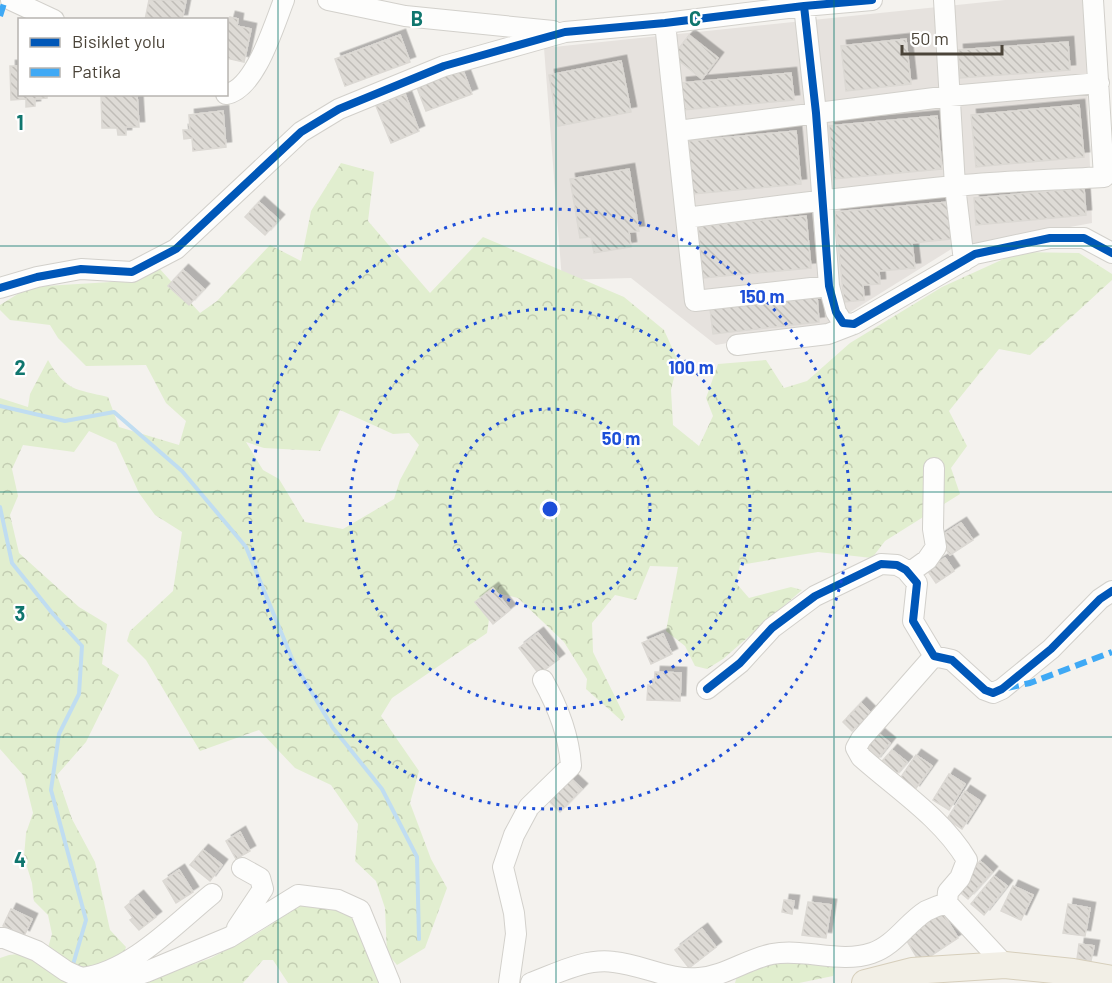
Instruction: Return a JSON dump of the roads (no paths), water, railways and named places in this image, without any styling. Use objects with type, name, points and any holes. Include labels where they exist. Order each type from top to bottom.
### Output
[{"type":"main road","points":[[865,983],[912,971],[1005,965],[1073,972],[1112,979]]},
{"type":"street","points":[[11,0],[50,18]]},
{"type":"street","points":[[228,94],[235,93],[251,76],[284,0]]},
{"type":"street","points":[[328,0],[405,16],[565,32]]},
{"type":"street","points":[[0,288],[37,277],[81,269],[132,272],[176,249],[301,132],[339,109],[444,66],[565,32],[872,0]]},
{"type":"street","points":[[944,0],[955,186],[964,261]]},
{"type":"street","points":[[686,218],[821,200],[955,186],[1104,177],[1094,0]]},
{"type":"street","points":[[804,6],[816,113],[829,286],[836,312],[843,323],[854,324]]},
{"type":"street","points":[[665,23],[695,301],[829,286]]},
{"type":"street","points":[[678,131],[950,96],[1099,83]]},
{"type":"street","points":[[736,345],[828,333],[854,324],[975,254],[1050,238],[1084,238],[1112,253]]},
{"type":"street","points":[[909,573],[927,560],[936,547],[933,529],[934,468]]},
{"type":"street","points":[[707,689],[740,663],[772,628],[815,596],[881,564],[897,565],[909,573],[917,583],[914,621],[934,656],[952,660],[985,690],[993,693],[1002,689],[1051,649],[1100,599],[1112,591]]},
{"type":"street","points":[[934,656],[861,739],[856,748],[861,757],[938,823],[963,852],[967,860],[960,878],[948,892],[947,903],[1005,965]]},
{"type":"street","points":[[509,983],[516,934],[514,913],[503,867],[514,835],[529,807],[571,766],[570,746],[561,718],[543,680]]},
{"type":"street","points":[[230,937],[263,889],[260,878],[242,868]]},
{"type":"street","points":[[1,940],[37,951],[66,971],[87,981],[135,957],[212,894]]},
{"type":"street","points":[[112,983],[146,972],[230,937],[298,895],[338,900],[360,910],[390,983]]},
{"type":"street","points":[[531,983],[584,963],[614,961],[675,976],[698,979],[775,953],[850,957],[872,954],[885,948],[926,911],[947,903]]},
{"type":"waterway","points":[[0,406],[65,421],[114,412],[182,471],[246,547],[293,661],[333,728],[382,789],[417,857],[419,939]]},
{"type":"waterway","points":[[0,507],[12,563],[82,646],[79,694],[59,734],[51,790],[86,920],[72,968]]}]
